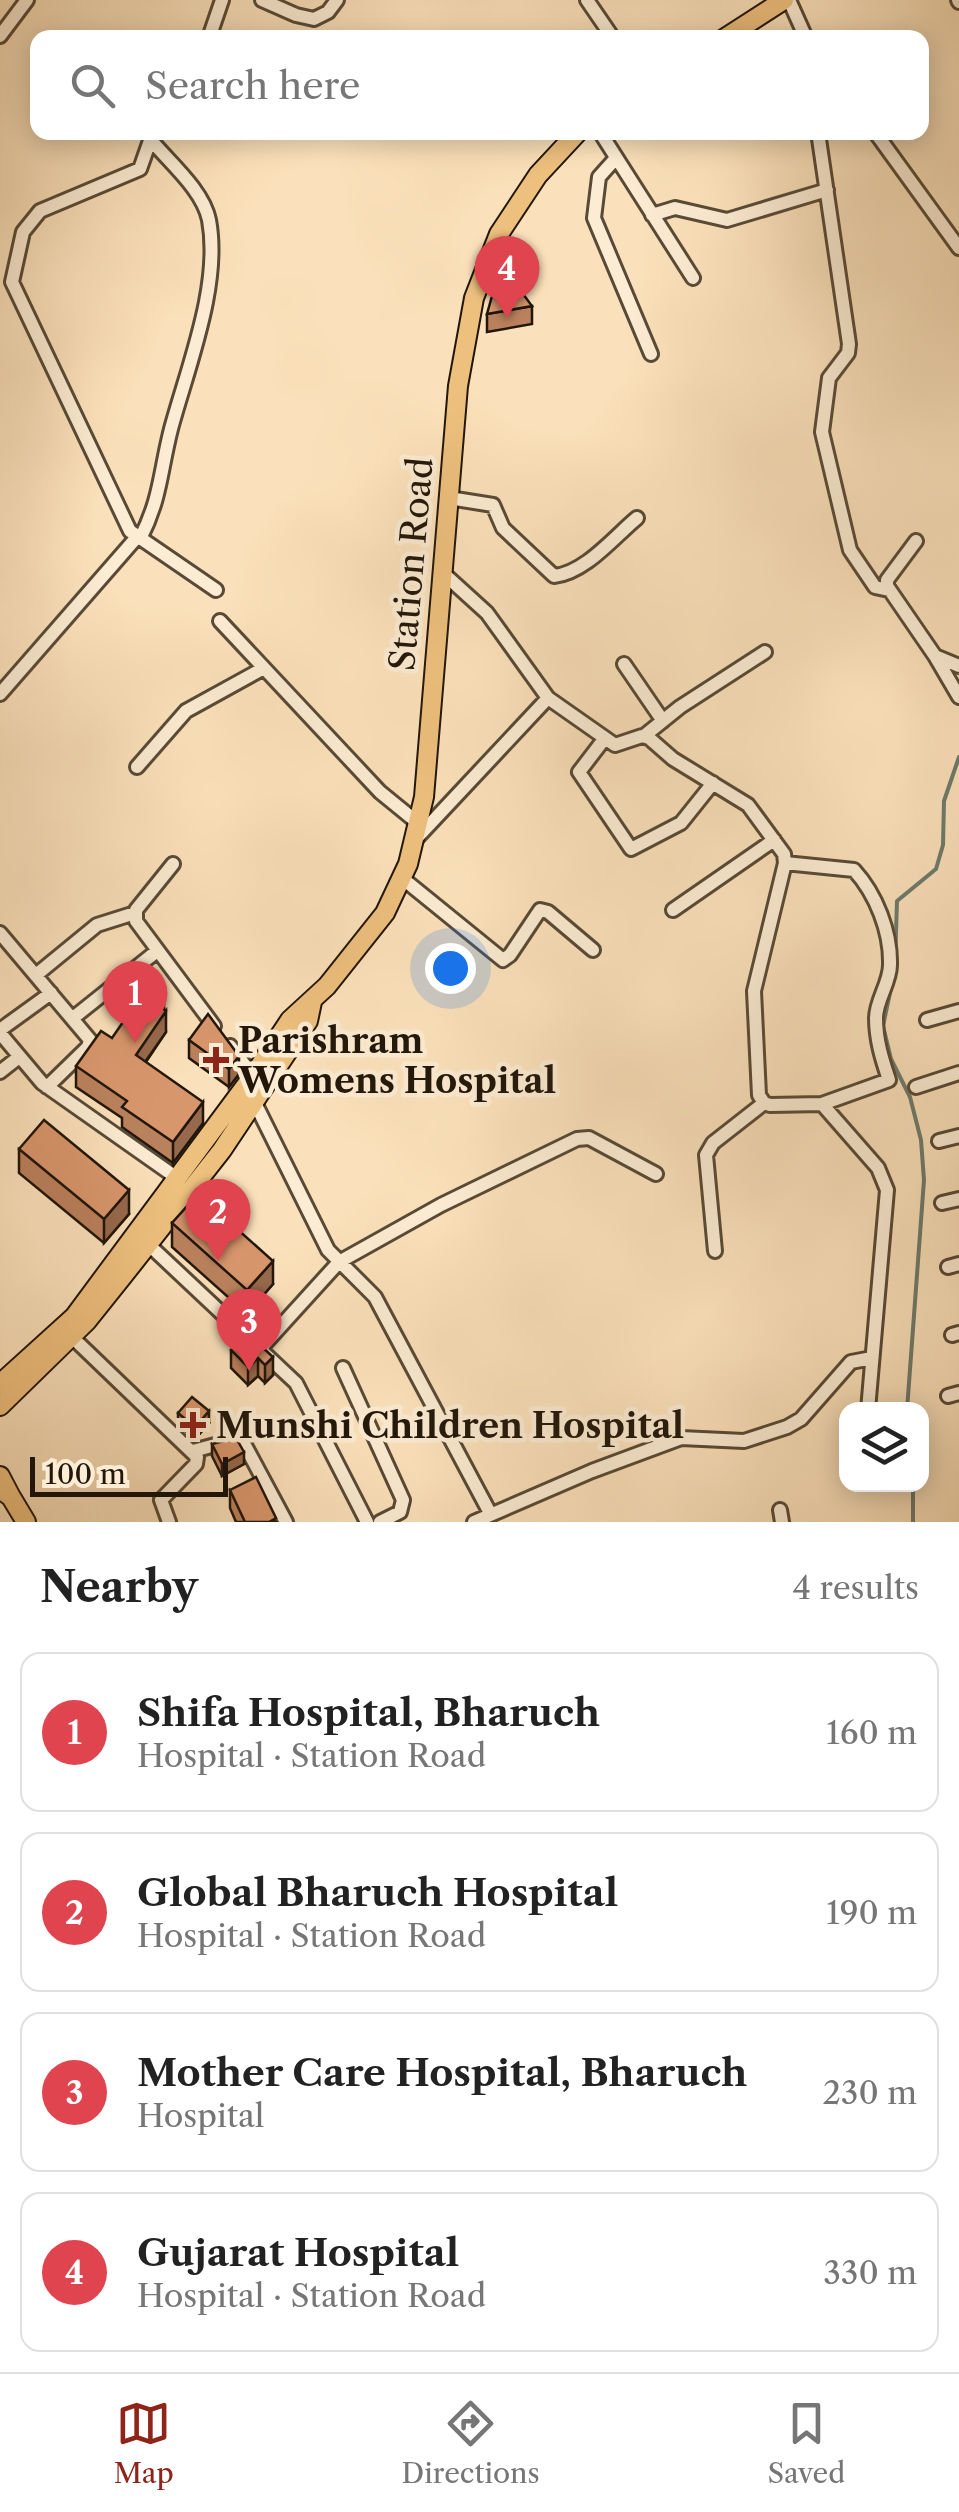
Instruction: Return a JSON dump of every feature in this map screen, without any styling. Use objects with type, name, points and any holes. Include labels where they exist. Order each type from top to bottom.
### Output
[{"type":"main road","points":[[737,30],[786,0]]},
{"type":"main road","name":"Station Road","points":[[0,1406],[72,1336],[222,1150],[247,1097],[252,1076],[294,1016],[312,1002],[385,913],[402,878],[424,797],[458,386],[474,298],[499,234],[538,176],[571,140]]},
{"type":"main road","name":"Station Road","points":[[0,1384],[74,1316],[177,1178],[308,1020],[312,1002]]},
{"type":"main road","points":[[0,1476],[5,1493],[26,1522]]},
{"type":"street","points":[[0,36],[27,0]]},
{"type":"street","points":[[213,30],[222,0]]},
{"type":"street","points":[[262,0],[300,17],[321,17],[337,0]]},
{"type":"street","points":[[587,0],[607,30]]},
{"type":"street","points":[[786,0],[802,30]]},
{"type":"street","points":[[151,140],[140,170],[50,206],[31,219],[23,232],[13,287],[128,528],[216,590]]},
{"type":"street","points":[[0,694],[142,540],[156,508],[170,435],[211,273],[209,222],[204,206],[155,140]]},
{"type":"street","points":[[605,140],[693,278]]},
{"type":"street","points":[[819,140],[849,344],[848,352],[829,378],[822,432],[853,558],[875,587],[889,590]]},
{"type":"street","points":[[881,140],[959,248]]},
{"type":"street","points":[[616,158],[598,177],[594,218],[650,354]]},
{"type":"street","points":[[652,214],[675,208],[726,220],[827,190]]},
{"type":"street","points":[[449,498],[493,505],[503,528],[554,576],[590,559],[637,518]]},
{"type":"street","points":[[916,541],[887,580],[889,590],[959,697]]},
{"type":"street","points":[[442,573],[488,612],[548,698],[620,746],[644,736],[765,652]]},
{"type":"street","points":[[220,621],[380,792],[418,822]]},
{"type":"street","points":[[935,656],[959,666]]},
{"type":"street","points":[[624,664],[664,721]]},
{"type":"street","points":[[137,767],[186,711],[264,668]]},
{"type":"street","points":[[414,842],[548,698]]},
{"type":"street","points":[[644,736],[748,805],[784,854],[754,991],[759,1095],[764,1103]]},
{"type":"street","points":[[605,738],[579,772],[631,849],[681,823],[713,783]]},
{"type":"street","points":[[673,910],[774,840]]},
{"type":"street","points":[[715,1251],[706,1155],[713,1143],[764,1103],[822,1104],[888,1080],[878,1048],[876,1014],[890,966],[880,914],[870,887],[854,870],[785,863]]},
{"type":"street","points":[[36,975],[97,925],[135,914],[173,864]]},
{"type":"street","points":[[402,878],[503,960],[510,956],[540,910],[548,912],[593,950]]},
{"type":"street","points":[[135,914],[138,926],[252,1076]]},
{"type":"street","points":[[2,940],[89,1037],[90,1043],[46,1087]]},
{"type":"street","points":[[73,1018],[157,951]]},
{"type":"street","points":[[51,993],[0,1031],[46,1087],[177,1178]]},
{"type":"street","points":[[926,1020],[959,1011]]},
{"type":"street","points":[[0,1072],[19,1057]]},
{"type":"street","points":[[916,1087],[959,1073]]},
{"type":"street","points":[[247,1097],[328,1250],[375,1297],[490,1513]]},
{"type":"street","points":[[822,1104],[878,1168],[887,1190],[869,1402]]},
{"type":"street","points":[[939,1141],[959,1136]]},
{"type":"street","points":[[260,1349],[339,1262],[441,1205],[577,1140],[588,1138],[656,1174]]},
{"type":"street","points":[[942,1204],[959,1199]]},
{"type":"street","points":[[148,1244],[298,1386],[367,1522]]},
{"type":"street","points":[[72,1336],[197,1457],[196,1464],[161,1500],[169,1522]]},
{"type":"street","points":[[474,1522],[681,1438],[744,1440],[786,1427],[800,1418],[849,1364],[872,1358]]},
{"type":"street","points":[[342,1368],[403,1500],[400,1512],[380,1522]]},
{"type":"street","points":[[193,1451],[241,1438],[286,1522]]},
{"type":"building","points":[[501,264],[532,306],[487,314]]},
{"type":"building","points":[[145,990],[164,1003],[161,1007],[166,1011],[136,1055],[203,1102],[173,1142],[122,1107],[127,1101],[76,1066],[101,1031],[112,1038]]},
{"type":"building","points":[[208,1014],[239,1056],[229,1069],[189,1040]]},
{"type":"building","points":[[44,1120],[129,1190],[104,1219],[19,1149]]},
{"type":"building","points":[[198,1194],[273,1261],[247,1290],[172,1223]]},
{"type":"building","points":[[248,1334],[273,1357],[265,1365],[258,1358],[248,1367],[231,1350]]},
{"type":"building","points":[[192,1397],[209,1411],[195,1427],[178,1413]]},
{"type":"building","points":[[236,1438],[244,1452],[222,1464],[212,1444]]},
{"type":"building","points":[[256,1477],[276,1518],[269,1522],[245,1522],[230,1490]]},
{"type":"waterway","points":[[895,964],[897,901],[936,869],[943,845],[944,801],[959,757]]},
{"type":"waterway","points":[[891,988],[883,1026],[891,1059],[910,1097],[921,1140],[924,1180],[908,1402]]},
{"type":"waterway","points":[[913,1492],[913,1522]]},
{"type":"place","name":"Gujarat Hospital","points":[[507,318]]},
{"type":"place","name":"Shifa Hospital, Bharuch","points":[[135,1043]]},
{"type":"place","name":"Parishram Womens Hospital","points":[[216,1060]]},
{"type":"place","name":"Global Bharuch Hospital","points":[[218,1261]]},
{"type":"place","name":"Mother Care Hospital, Bharuch","points":[[249,1371]]},
{"type":"place","name":"Munshi Children Hospital","points":[[193,1425]]}]
